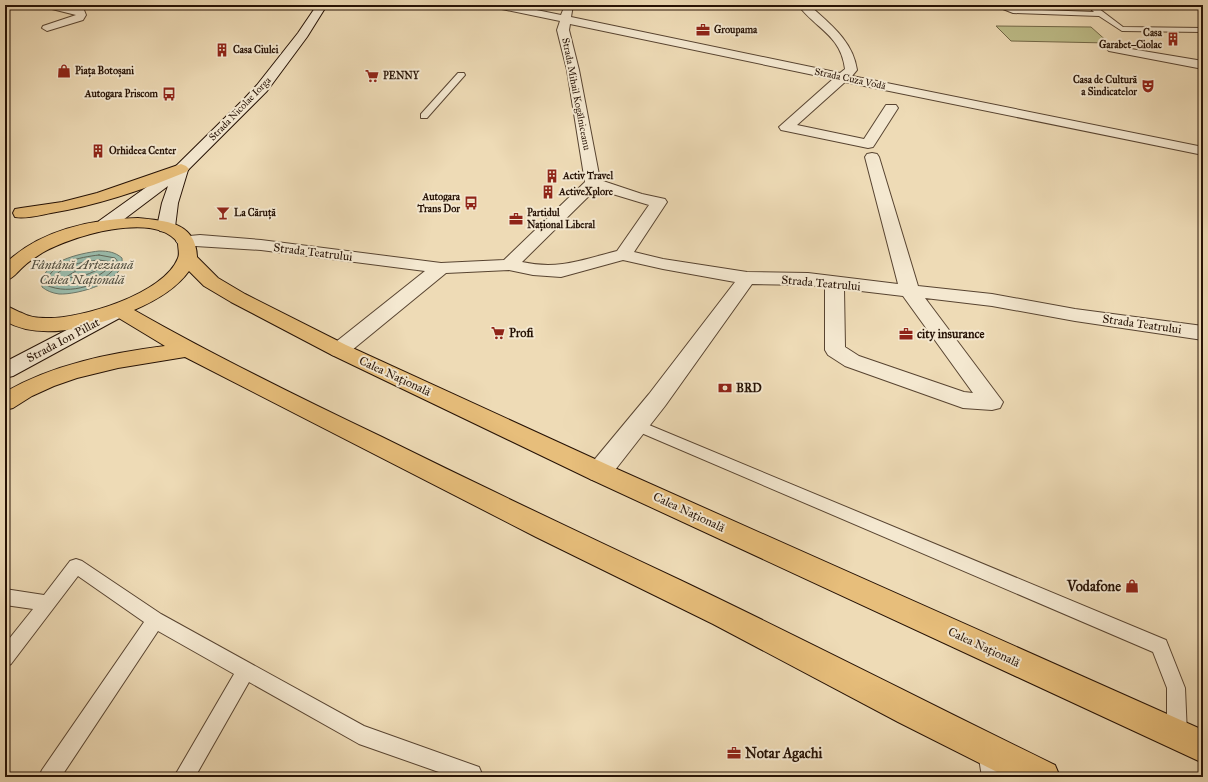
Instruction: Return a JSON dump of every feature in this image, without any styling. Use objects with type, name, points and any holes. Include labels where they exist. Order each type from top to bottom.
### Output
[{"type":"main road","points":[[13,211],[45,210],[108,195],[144,184],[181,169]]},
{"type":"main road","points":[[13,211],[78,232]]},
{"type":"main road","points":[[5,275],[10,268],[28,254],[52,241],[78,232],[105,225],[128,223],[148,223],[166,227]]},
{"type":"main road","name":"Calea Națională","points":[[166,227],[180,234],[186,249],[201,273],[211,282],[238,298],[339,350],[600,472],[1203,747]]},
{"type":"main road","points":[[5,312],[12,318],[34,323],[61,323],[93,319],[120,310],[145,298],[165,285],[181,270],[186,249]]},
{"type":"main road","points":[[120,310],[188,350],[524,518],[723,615],[988,750],[1031,774]]},
{"type":"main road","points":[[5,402],[50,379],[83,369],[147,354],[188,350]]},
{"type":"street","points":[[47,28],[79,18],[81,15],[80,12],[48,5]]},
{"type":"street","name":"Strada Nicolae Iorga","points":[[105,225],[181,169],[262,88],[303,35],[322,5]]},
{"type":"street","name":"Strada Cuza Vodă","points":[[497,5],[1203,151]]},
{"type":"street","name":"Strada Mihail Kogălniceanu","points":[[569,5],[563,30],[573,70],[593,183]]},
{"type":"street","points":[[802,5],[836,37],[848,51],[851,70],[786,127],[868,144],[891,108]]},
{"type":"street","points":[[1113,49],[1203,65]]},
{"type":"street","points":[[834,283],[835,350],[852,361],[963,400],[992,402],[910,292],[872,157]]},
{"type":"street","name":"Strada Nicolae Iorga","points":[[166,227],[170,203],[181,169]]},
{"type":"street","points":[[509,265],[593,183],[639,198],[659,202],[623,255]]},
{"type":"street","name":"Strada Teatrului","points":[[186,249],[200,240],[261,245],[441,268],[509,265],[533,270],[561,271],[623,255],[663,264],[747,278],[808,279],[910,292],[992,300],[1203,333]]},
{"type":"street","points":[[339,350],[441,268]]},
{"type":"street","points":[[600,472],[657,400],[747,278]]},
{"type":"street","name":"Strada Ion Pillat","points":[[5,371],[120,310]]},
{"type":"lane","points":[[996,5],[1013,12],[1100,14]]},
{"type":"lane","points":[[1090,5],[1122,29],[1203,30]]},
{"type":"lane","points":[[424,116],[461,75]]},
{"type":"lane","points":[[637,425],[1160,646],[1176,688],[1177,735]]},
{"type":"lane","points":[[5,658],[76,566],[155,620],[359,734],[472,774]]},
{"type":"lane","points":[[5,597],[47,603]]},
{"type":"lane","points":[[49,777],[155,620]]},
{"type":"lane","points":[[184,777],[246,670]]},
{"type":"lane","points":[[988,750],[992,777]]},
{"type":"green space","points":[[996,26],[1091,27],[1109,43],[1011,41]]},
{"type":"water","name":"Fântână Arteziană Calea Națională","points":[[99,251],[111,252],[122,258],[121,266],[116,274],[109,280],[88,289],[67,294],[54,293],[42,287],[43,278],[47,271],[54,265],[62,260]]},
{"type":"place","name":"Groupama","points":[[703,30]]},
{"type":"place","name":"Casa Garabet–Ciolac","points":[[1173,39]]},
{"type":"place","name":"Casa Ciulei","points":[[222,50]]},
{"type":"place","name":"Piața Botoșani","points":[[64,71]]},
{"type":"place","name":"PENNY","points":[[372,76]]},
{"type":"place","name":"Casa de Cultură a Sindicatelor","points":[[1148,86]]},
{"type":"place","name":"Autogara Priscom","points":[[169,94]]},
{"type":"place","name":"Orhideea Center","points":[[98,151]]},
{"type":"place","name":"Activ Travel","points":[[552,176]]},
{"type":"place","name":"ActiveXplore","points":[[548,192]]},
{"type":"place","name":"Autogara Trans Dor","points":[[471,203]]},
{"type":"place","name":"La Căruță","points":[[223,213]]},
{"type":"place","name":"Partidul Național Liberal","points":[[516,219]]},
{"type":"place","name":"Profi","points":[[498,333]]},
{"type":"place","name":"city insurance","points":[[906,334]]},
{"type":"place","name":"BRD","points":[[725,388]]},
{"type":"place","name":"Vodafone","points":[[1132,586]]},
{"type":"place","name":"Notar Agachi","points":[[734,753]]}]
